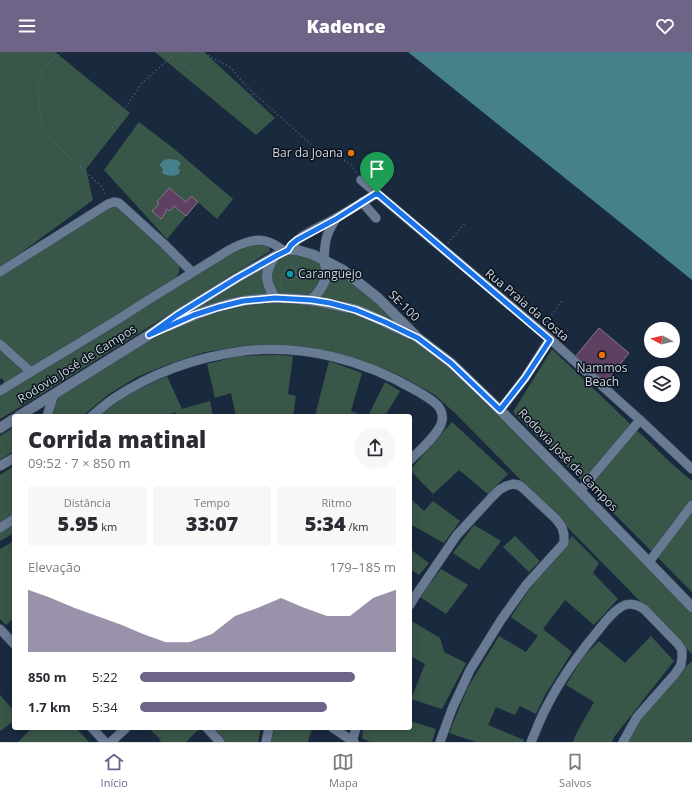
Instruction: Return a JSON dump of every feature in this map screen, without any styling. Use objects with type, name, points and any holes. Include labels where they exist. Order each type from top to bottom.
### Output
[{"type":"main road","name":"SE-100","points":[[282,252],[297,250],[314,255],[344,270],[372,293],[418,338]]},
{"type":"main road","points":[[275,298],[268,285],[268,268],[282,252]]},
{"type":"main road","points":[[149,335],[177,315],[282,252]]},
{"type":"main road","points":[[311,300],[322,287],[325,278],[326,267],[322,259]]},
{"type":"main road","name":"SE-100","points":[[149,335],[194,315],[219,307],[243,301],[275,298],[311,300],[356,310],[418,338]]},
{"type":"main road","name":"Rodovia José de Campos","points":[[22,414],[149,335]]},
{"type":"main road","name":"Rodovia José de Campos","points":[[418,338],[451,363],[500,410],[580,490],[692,607]]},
{"type":"main road","name":"Rodovia José de Campos","points":[[0,428],[12,420]]},
{"type":"street","name":"Rua Praia da Costa","points":[[361,180],[540,331],[640,420],[692,469]]},
{"type":"street","points":[[0,391],[117,320],[192,272],[242,243],[261,240],[275,245],[282,252],[297,240],[336,219],[377,193]]},
{"type":"street","points":[[0,272],[108,204],[114,202],[119,203],[192,272]]},
{"type":"street","points":[[362,202],[376,218]]},
{"type":"street","points":[[322,259],[328,230],[336,219]]},
{"type":"street","points":[[500,410],[525,378],[550,340]]},
{"type":"street","points":[[0,344],[31,372]]},
{"type":"street","points":[[94,414],[112,399],[139,383],[165,371],[204,359],[243,352],[277,349],[313,353],[338,358],[370,368],[403,383],[438,406],[442,412],[442,421],[439,430],[412,458]]},
{"type":"street","points":[[48,414],[54,394]]},
{"type":"street","points":[[580,490],[640,420]]},
{"type":"street","points":[[0,466],[12,459]]},
{"type":"street","points":[[412,602],[457,535],[499,490],[506,486],[512,484],[519,485],[556,519],[562,527],[564,543],[526,584],[501,620],[470,670],[452,709],[440,742]]},
{"type":"street","points":[[649,562],[692,505]]},
{"type":"street","points":[[0,528],[12,520]]},
{"type":"street","points":[[531,742],[545,709],[580,652],[612,614],[621,607],[630,604],[637,605],[644,609],[678,644],[682,650],[682,657],[681,665],[675,674],[637,717],[623,742]]},
{"type":"street","points":[[0,629],[12,642]]},
{"type":"street","points":[[94,730],[105,742]]},
{"type":"street","points":[[111,742],[124,730]]},
{"type":"street","points":[[209,730],[220,742]]},
{"type":"street","points":[[266,742],[269,730]]},
{"type":"street","points":[[336,730],[353,742],[356,730]]},
{"type":"path","points":[[62,52],[47,64],[38,80],[39,110],[43,128],[62,151],[80,166],[102,188],[108,204]]},
{"type":"path","points":[[80,166],[82,156],[114,125],[142,83],[176,52],[193,73],[216,91],[244,102],[254,93]]},
{"type":"path","points":[[182,52],[195,57],[200,52],[230,67],[247,87],[325,157],[332,151],[351,164],[361,180],[383,154]]},
{"type":"path","points":[[443,249],[466,222]]},
{"type":"path","points":[[282,252],[295,262],[298,268],[298,275],[296,278],[291,279]]},
{"type":"path","points":[[285,272],[285,277],[302,281],[306,280],[315,273],[322,259]]},
{"type":"path","points":[[289,299],[284,293],[280,282],[281,276],[289,268],[294,270],[296,275],[291,279]]},
{"type":"path","points":[[540,331],[562,299]]},
{"type":"shaded area","points":[[0,52],[55,52],[130,113],[86,169],[93,200],[0,268]]},
{"type":"shaded area","points":[[155,52],[204,52],[275,118],[256,135]]},
{"type":"shaded area","points":[[408,52],[692,52],[692,280]]},
{"type":"shaded area","points":[[139,122],[173,148],[233,199],[217,219],[191,196],[186,202],[169,188],[157,202],[159,204],[153,211],[161,218],[167,209],[170,211],[174,206],[186,216],[167,239],[104,170]]},
{"type":"shaded area","points":[[164,160],[177,160],[181,163],[178,168],[180,170],[179,174],[175,176],[162,173],[163,169],[159,165]]},
{"type":"shaded area","points":[[114,202],[179,264],[178,274],[173,280],[7,387],[2,378],[0,379],[0,272]]},
{"type":"shaded area","points":[[254,244],[267,246],[269,247],[270,251],[0,419],[0,396],[236,250]]},
{"type":"shaded area","points":[[284,251],[324,260],[451,363],[692,607],[692,654],[456,414],[435,395],[399,375],[363,361],[325,351],[277,346],[237,347],[205,352],[137,377],[109,394],[85,414],[48,414],[54,394],[149,335],[229,304],[196,308]]},
{"type":"shaded area","points":[[552,349],[671,463],[692,481],[692,592],[513,412]]},
{"type":"shaded area","points":[[239,356],[293,356],[288,394],[296,396],[293,414],[236,414],[231,393],[215,398],[207,364]]},
{"type":"shaded area","points":[[329,361],[362,373],[351,411],[358,414],[316,414]]},
{"type":"shaded area","points":[[167,376],[182,409],[210,401],[213,414],[176,414],[175,412],[170,414],[101,414],[128,394]]},
{"type":"shaded area","points":[[385,382],[400,391],[386,414],[369,414]]},
{"type":"shaded area","points":[[452,422],[508,474],[488,494],[459,470],[433,494],[412,472],[412,468]]},
{"type":"shaded area","points":[[12,428],[12,452],[0,460],[0,436]]},
{"type":"shaded area","points":[[12,467],[12,534],[0,541],[0,475]]},
{"type":"shaded area","points":[[412,500],[424,511],[433,501],[460,521],[444,543],[412,525]]},
{"type":"shaded area","points":[[474,525],[501,541],[479,570],[453,553]]},
{"type":"shaded area","points":[[515,536],[540,561],[529,572],[503,547]]},
{"type":"shaded area","points":[[572,536],[599,563],[593,573],[618,599],[594,625],[565,600],[543,629],[572,652],[545,695],[536,714],[520,706],[515,715],[496,707],[488,725],[524,740],[523,742],[476,742],[449,733],[468,687],[499,636],[526,652],[538,636],[511,617],[528,591]]},
{"type":"shaded area","points":[[12,542],[12,620],[6,625],[0,619],[0,549]]},
{"type":"shaded area","points":[[412,550],[429,563],[419,575],[412,570]]},
{"type":"shaded area","points":[[441,569],[468,585],[446,614],[420,597]]},
{"type":"shaded area","points":[[412,621],[440,638],[444,652],[466,663],[442,709],[412,699],[425,664],[412,657]]},
{"type":"shaded area","points":[[651,636],[674,661],[614,737],[612,742],[573,742],[594,702],[566,685],[583,657],[599,641],[625,663]]},
{"type":"shaded area","points":[[692,661],[692,742],[627,742],[640,720],[656,699]]},
{"type":"shaded area","points":[[0,695],[12,709],[12,722],[0,731]]},
{"type":"shaded area","points":[[412,722],[436,729],[432,742],[370,742],[362,738],[363,730],[412,730]]},
{"type":"shaded area","points":[[30,730],[78,730],[89,742],[18,742]]},
{"type":"shaded area","points":[[151,730],[198,730],[186,742],[161,742]]},
{"type":"shaded area","points":[[216,730],[261,730],[258,742],[226,742]]},
{"type":"shaded area","points":[[273,730],[311,730],[308,742],[270,742]]},
{"type":"building","points":[[169,188],[186,202],[191,196],[198,202],[186,216],[174,206],[170,211],[167,209],[165,211],[166,212],[161,219],[152,211],[159,204],[157,202]]},
{"type":"building","name":"Nammos Beach","points":[[599,328],[629,353],[606,382],[575,357]]},
{"type":"place","name":"Bar da Joana","points":[[351,153]]},
{"type":"place","name":"Caranguejo","points":[[290,274]]},
{"type":"place","name":"Nammos Beach","points":[[602,355]]},
{"type":"route","points":[[377,193],[550,340],[525,378],[500,410],[451,363],[418,338],[356,310],[330,303],[311,300],[275,298],[243,301],[194,315],[149,335],[177,315],[237,278],[288,250],[297,240],[336,219],[377,193]]}]
